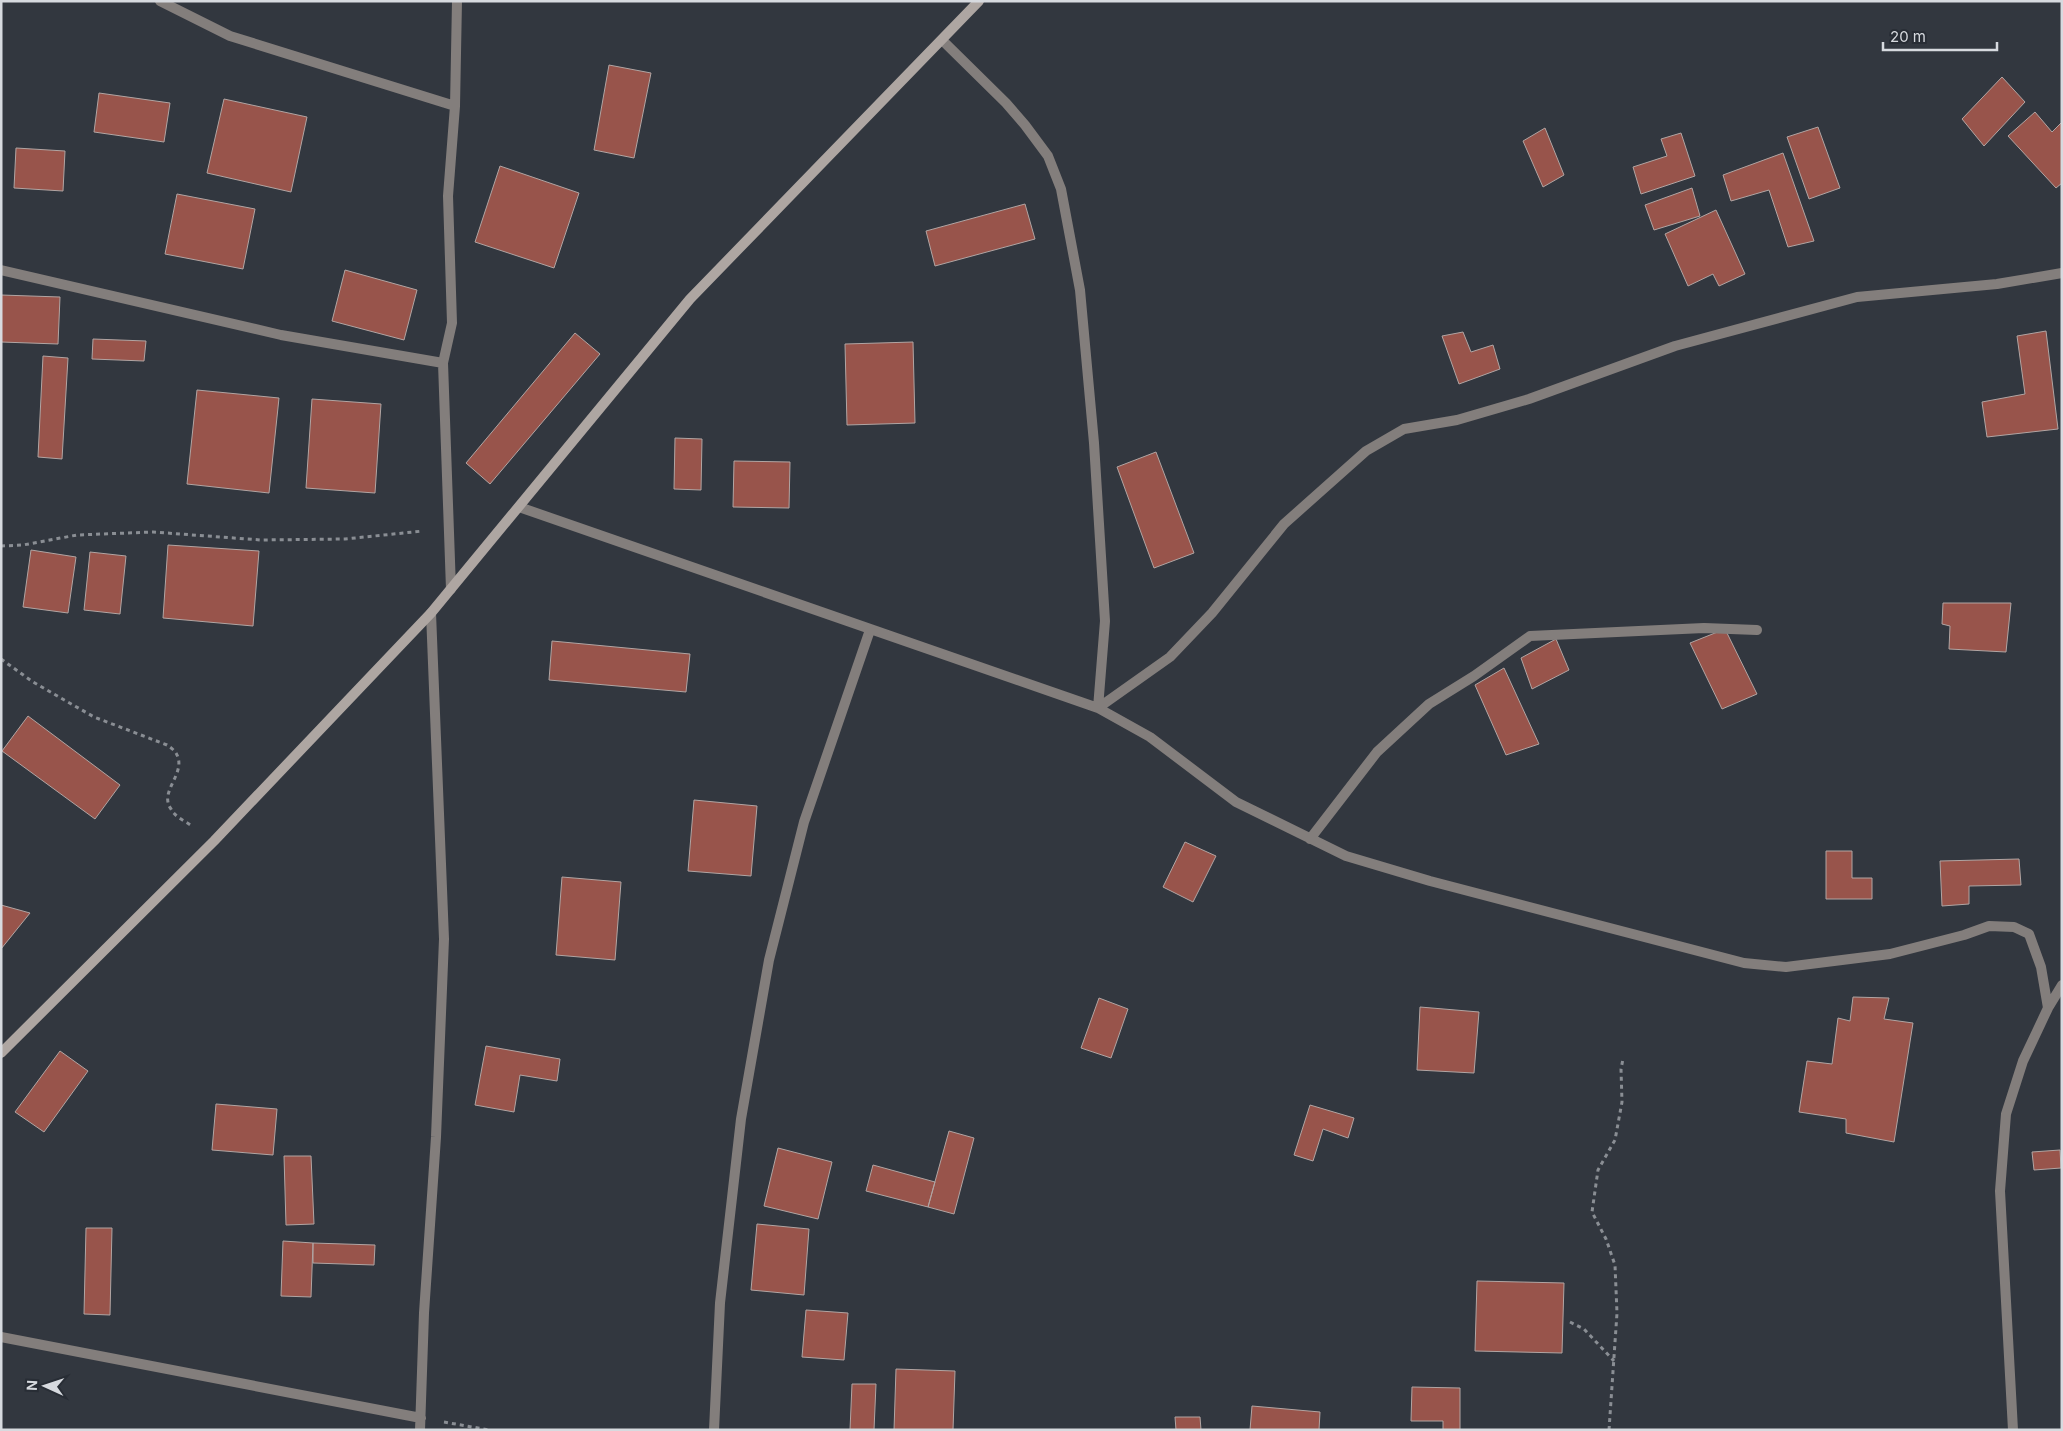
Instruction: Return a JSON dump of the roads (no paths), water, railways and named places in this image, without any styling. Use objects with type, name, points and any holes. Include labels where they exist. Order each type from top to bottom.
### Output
[{"type":"street","points":[[160,1],[230,36],[455,106]]},
{"type":"street","points":[[451,589],[442,363],[452,323],[448,196],[455,106],[457,1]]},
{"type":"street","points":[[1,1053],[214,841],[431,613],[690,299],[979,1]]},
{"type":"street","points":[[942,40],[1006,103],[1025,125],[1048,156],[1060,189],[1080,290],[1093,434],[1105,622],[1098,708]]},
{"type":"street","points":[[1,270],[281,334],[442,363]]},
{"type":"street","points":[[1098,708],[1170,656],[1212,612],[1284,524],[1366,451],[1404,430],[1457,420],[1529,399],[1675,346],[1857,297],[1997,284],[2062,273]]},
{"type":"street","points":[[519,507],[1098,708],[1150,737],[1236,802],[1346,856],[1430,881],[1744,963],[1786,967],[1815,964],[1890,954],[1964,935],[1989,926],[2014,927],[2029,934],[2041,967],[2048,1008]]},
{"type":"street","points":[[420,1430],[424,1313],[436,1137],[444,940],[431,613]]},
{"type":"street","points":[[1310,839],[1377,752],[1429,704],[1474,676],[1530,636],[1704,628],[1757,630]]},
{"type":"street","points":[[714,1430],[720,1303],[741,1119],[769,960],[804,822],[870,630]]},
{"type":"street","points":[[2013,1430],[2000,1191],[2006,1114],[2023,1062],[2048,1008],[2062,985]]},
{"type":"street","points":[[1,1337],[421,1418]]}]
